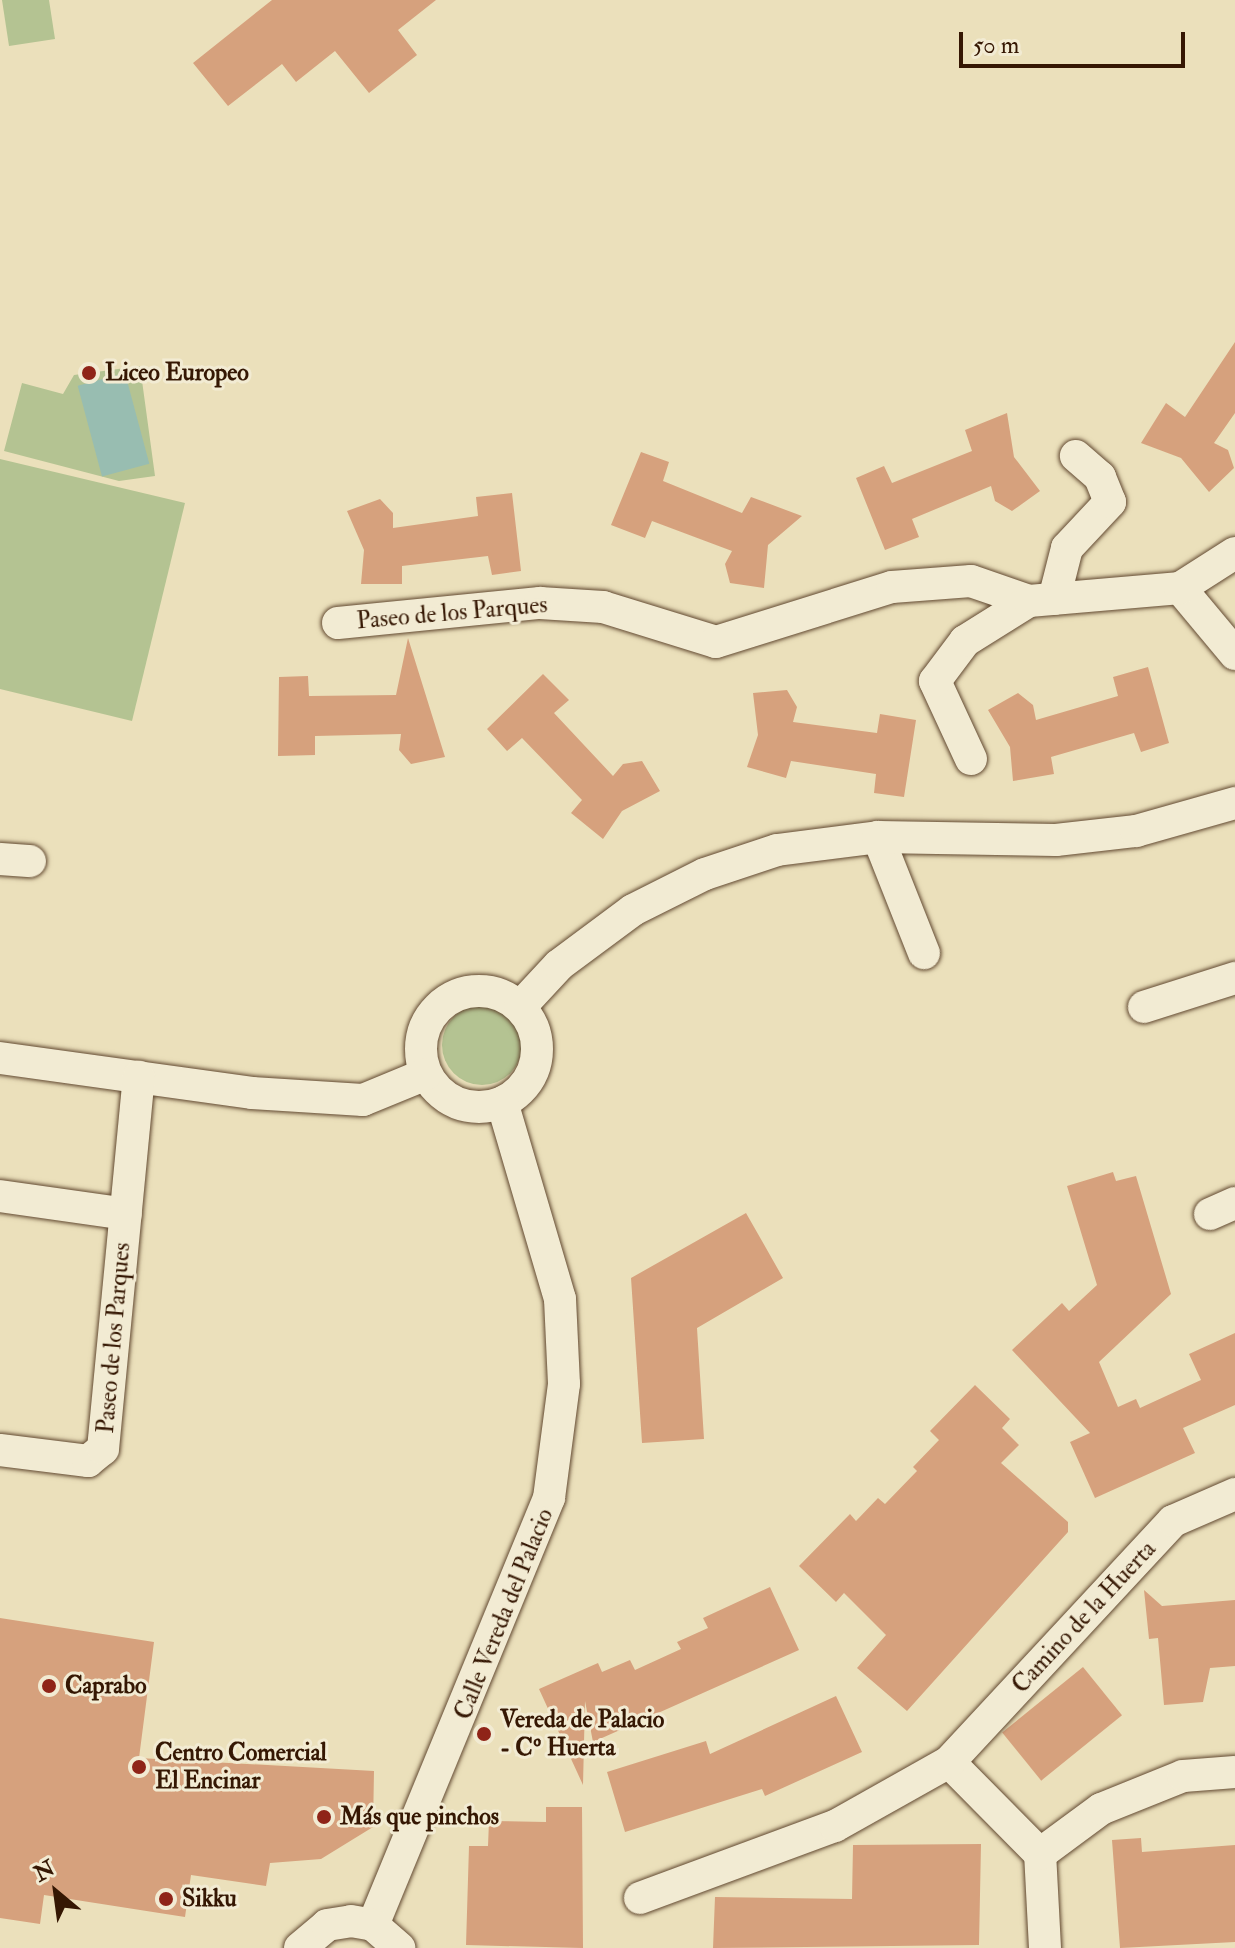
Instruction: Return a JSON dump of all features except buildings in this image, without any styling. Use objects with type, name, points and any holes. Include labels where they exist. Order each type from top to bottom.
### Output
[{"type":"street","points":[[1041,600],[1067,548],[1110,502],[1100,477],[1076,456]]},
{"type":"street","name":"Paseo de los Parques","points":[[338,623],[540,603],[603,607],[716,642],[892,587],[971,581],[1041,600],[1180,588],[1235,553]]},
{"type":"street","points":[[1180,588],[1235,654]]},
{"type":"street","name":"Paseo de los Parques","points":[[971,759],[935,681],[965,641],[1041,600]]},
{"type":"street","points":[[520,1007],[559,965],[633,910],[705,874],[777,850],[878,837],[1056,840],[1136,831],[1235,803]]},
{"type":"street","points":[[878,837],[924,953]]},
{"type":"street","points":[[1144,1007],[1235,978]]},
{"type":"street","points":[[484,991],[520,1007],[531,1022],[536,1059],[524,1085],[502,1102],[450,1099],[426,1074],[423,1034],[445,1002],[484,991]]},
{"type":"street","points":[[0,1058],[139,1077],[363,1100],[426,1074]]},
{"type":"street","name":"Paseo de los Parques","points":[[0,1450],[88,1461],[103,1449],[139,1077]]},
{"type":"street","name":"Calle Vereda del Palacio","points":[[373,1925],[549,1498],[564,1384],[560,1299],[502,1102]]},
{"type":"street","name":"Paseo de los Parques","points":[[0,1196],[126,1214]]},
{"type":"street","name":"Camino de la Huerta","points":[[640,1898],[835,1826],[949,1762],[1173,1521],[1235,1494]]},
{"type":"street","points":[[949,1762],[1040,1854],[1045,1948]]},
{"type":"street","points":[[1040,1854],[1101,1809],[1183,1776],[1235,1772]]},
{"type":"street","points":[[300,1948],[327,1925],[373,1925],[399,1948]]},
{"type":"green space","points":[[2,0],[49,0],[55,39],[9,46]]},
{"type":"green space","points":[[140,366],[155,476],[119,481],[4,451],[22,383],[63,394],[74,375]]},
{"type":"green space","points":[[0,459],[185,503],[132,721],[0,689]]},
{"type":"green space","points":[[482,1005],[497,1008],[510,1017],[519,1030],[522,1045],[519,1060],[510,1073],[497,1082],[482,1085],[467,1082],[454,1073],[445,1060],[442,1045],[445,1030],[454,1017],[467,1008]]},
{"type":"water","points":[[125,373],[149,464],[102,476],[78,386]]},
{"type":"place","name":"Liceo Europeo","points":[[89,373]]},
{"type":"place","name":"Caprabo","points":[[49,1686]]},
{"type":"place","name":"Vereda de Palacio - Cº Huerta","points":[[484,1734]]},
{"type":"place","name":"Centro Comercial El Encinar","points":[[139,1767]]},
{"type":"place","name":"Más que pinchos","points":[[324,1817]]},
{"type":"place","name":"Sikku","points":[[166,1899]]}]
